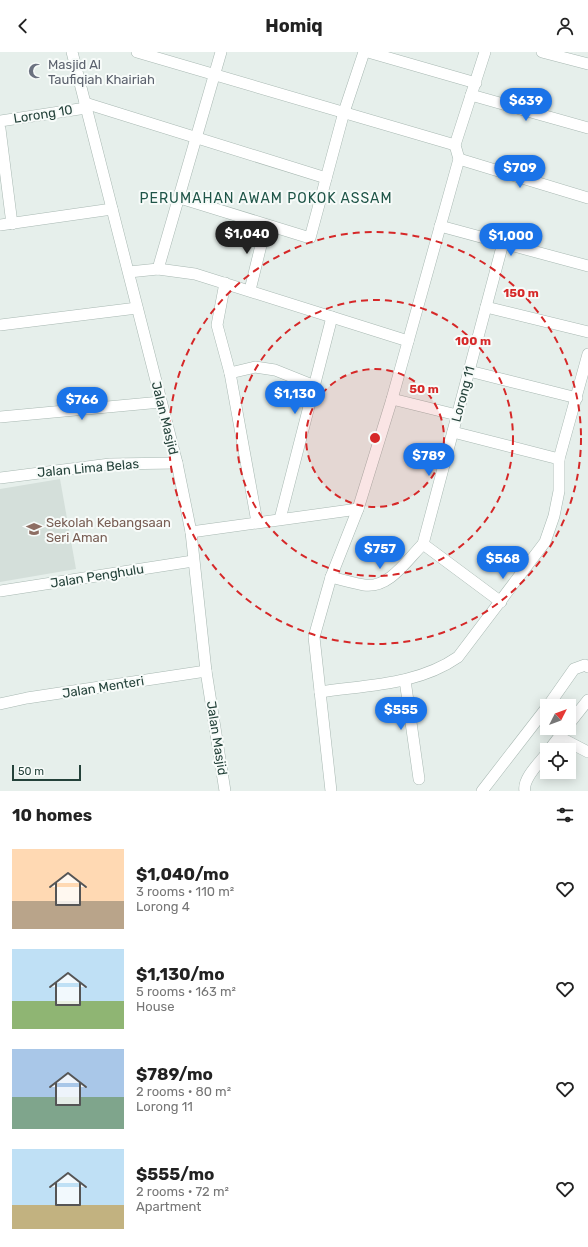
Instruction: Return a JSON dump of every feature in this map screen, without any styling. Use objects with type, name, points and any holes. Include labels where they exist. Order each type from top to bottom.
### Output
[{"type":"street","name":"Jalan Masjid","points":[[72,52],[177,463],[191,532],[206,671],[226,791]]},
{"type":"street","points":[[136,52],[455,145]]},
{"type":"street","points":[[158,269],[222,52]]},
{"type":"street","points":[[180,198],[310,238],[344,112],[364,52]]},
{"type":"street","points":[[368,52],[476,83]]},
{"type":"street","points":[[331,791],[314,637],[331,577],[358,509],[392,400],[459,159],[455,145],[485,52]]},
{"type":"street","points":[[542,52],[588,64]]},
{"type":"street","points":[[471,95],[588,128]]},
{"type":"street","name":"Lorong 10","points":[[0,121],[85,105]]},
{"type":"street","points":[[85,105],[198,137],[326,178]]},
{"type":"street","points":[[0,129],[12,224]]},
{"type":"street","points":[[459,159],[588,198]]},
{"type":"street","points":[[0,225],[112,209]]},
{"type":"street","points":[[250,290],[266,225]]},
{"type":"street","points":[[440,226],[588,266]]},
{"type":"street","name":"Lorong 11","points":[[423,544],[503,243]]},
{"type":"street","points":[[129,272],[158,269],[194,274],[250,290],[408,341]]},
{"type":"street","points":[[224,283],[217,325],[230,373],[257,522]]},
{"type":"street","points":[[486,307],[588,332]]},
{"type":"street","points":[[0,325],[137,308]]},
{"type":"street","points":[[280,518],[332,317]]},
{"type":"street","points":[[320,692],[405,680],[432,672],[458,657],[545,542],[554,516],[559,491],[559,459],[588,354]]},
{"type":"street","points":[[230,373],[255,367],[275,370],[315,386]]},
{"type":"street","points":[[469,371],[577,398]]},
{"type":"street","points":[[392,400],[457,415]]},
{"type":"street","points":[[0,417],[161,402]]},
{"type":"street","points":[[453,432],[559,459]]},
{"type":"street","name":"Jalan Lima Belas","points":[[0,478],[110,464],[177,463]]},
{"type":"street","points":[[191,532],[280,518],[358,509]]},
{"type":"street","points":[[331,577],[365,585],[380,584],[390,578],[423,544],[501,602]]},
{"type":"street","name":"Jalan Penghulu","points":[[0,591],[193,561]]},
{"type":"street","points":[[553,699],[574,669],[585,665],[588,667]]},
{"type":"street","name":"Jalan Menteri","points":[[0,704],[27,698],[206,671]]},
{"type":"street","points":[[405,680],[419,779]]},
{"type":"street","points":[[576,715],[588,700]]},
{"type":"street","points":[[482,791],[540,717]]},
{"type":"street","points":[[554,743],[559,737],[588,752]]},
{"type":"street","points":[[525,791],[524,788],[526,781],[540,762]]},
{"type":"shaded area","name":"Sekolah Kebangsaan Seri Aman","points":[[60,479],[76,569],[0,582],[0,489]]},
{"type":"place","name":"Masjid Al Taufiqiah Khairiah","points":[[36,71]]},
{"type":"place","name":"Sekolah Kebangsaan Seri Aman","points":[[34,529]]},
{"type":"district","name":"PERUMAHAN AWAM POKOK ASSAM","points":[[266,198]]}]
